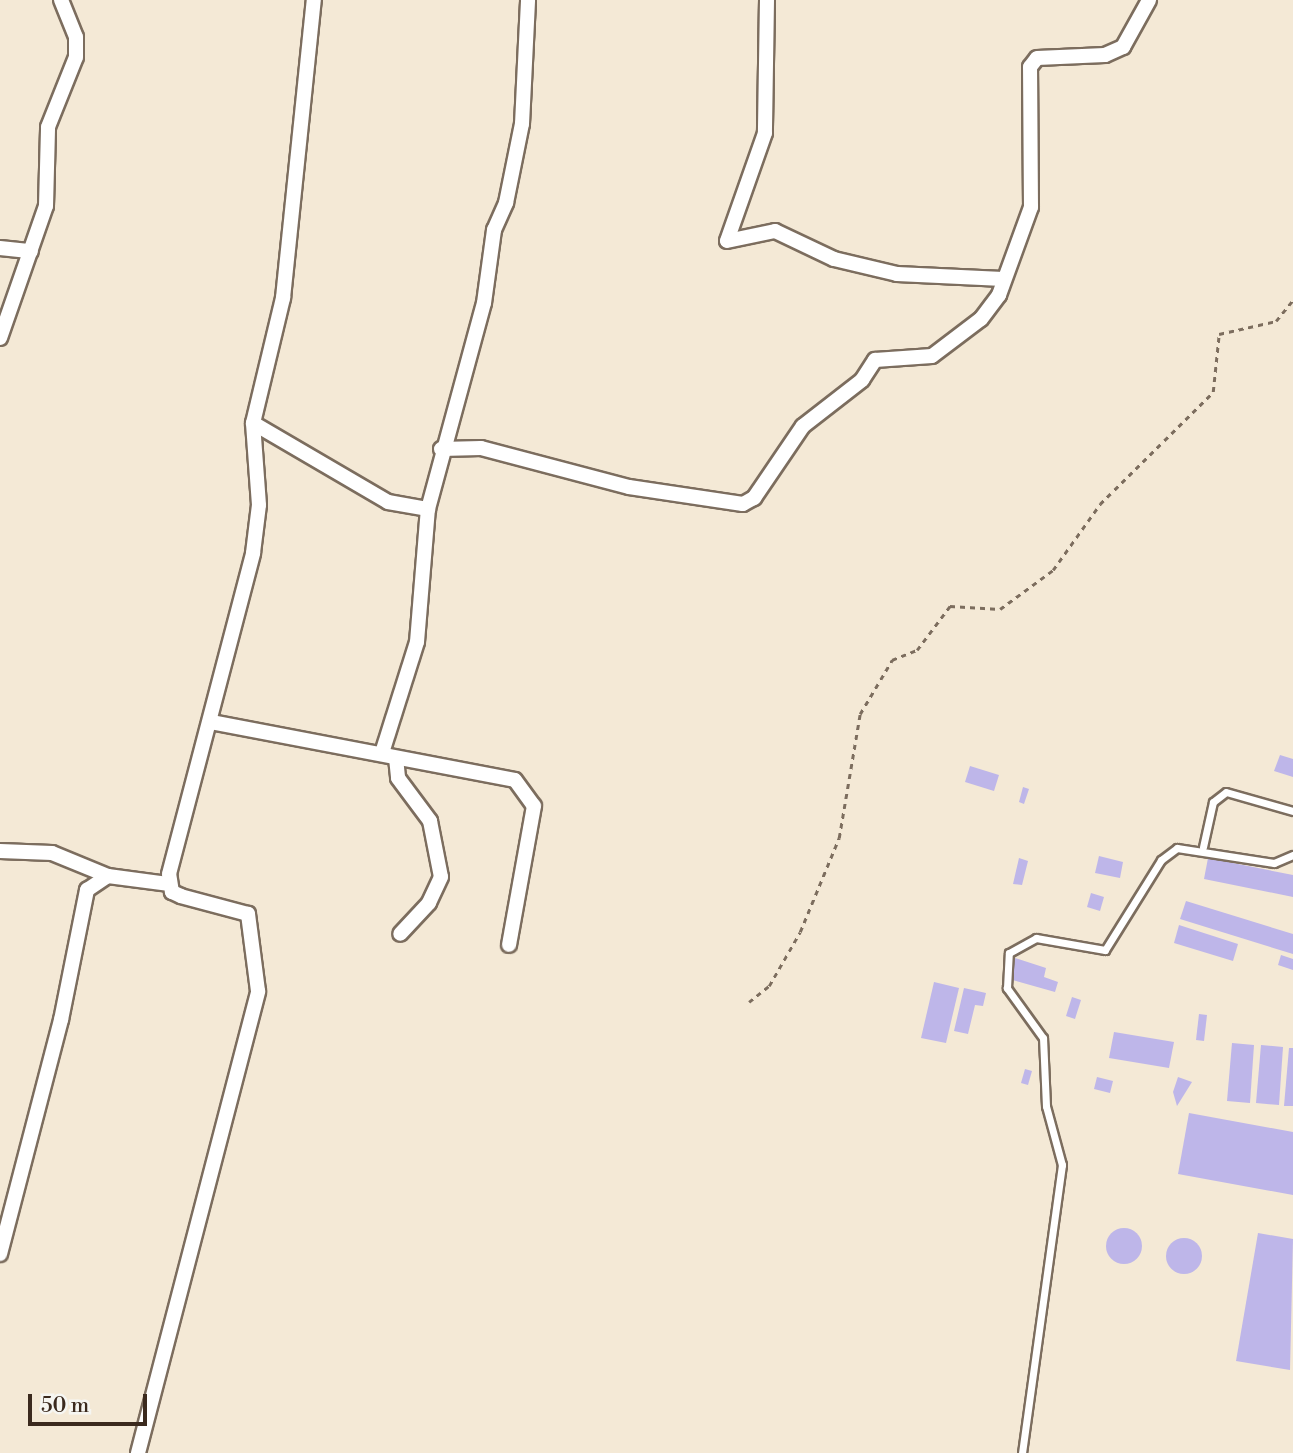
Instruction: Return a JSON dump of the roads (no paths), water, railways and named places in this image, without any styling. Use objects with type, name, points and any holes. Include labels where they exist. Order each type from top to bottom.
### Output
[{"type":"street","points":[[0,338],[46,206],[48,127],[76,57],[76,37],[61,0]]},
{"type":"street","points":[[169,884],[253,553],[259,505],[253,423],[283,298],[314,0]]},
{"type":"street","points":[[400,934],[429,903],[441,877],[430,821],[398,778],[389,755],[417,642],[428,509],[441,449],[484,303],[494,230],[506,203],[522,124],[528,0]]},
{"type":"street","points":[[767,0],[765,133],[727,241],[775,231],[834,259],[897,274],[1003,278]]},
{"type":"street","points":[[441,449],[481,448],[629,487],[743,503],[764,485],[803,426],[862,380],[875,360],[932,356],[981,319],[1003,278],[1031,206],[1030,67],[1037,58],[1104,55],[1123,47],[1149,0]]},
{"type":"street","points":[[0,248],[31,251]]},
{"type":"street","points":[[253,423],[388,502],[428,509]]},
{"type":"street","points":[[211,722],[289,733],[357,754],[389,755],[515,780],[528,790],[534,806],[509,945]]},
{"type":"street","points":[[0,851],[52,853],[108,876],[169,884],[181,896],[248,914],[258,991],[138,1453]]},
{"type":"street","points":[[0,1254],[61,1020],[80,905],[87,890],[108,876]]},
{"type":"lane","points":[[1203,847],[1213,802],[1226,792],[1293,811]]},
{"type":"lane","points":[[1022,1453],[1062,1165],[1046,1106],[1044,1038],[1007,988],[1004,971],[1009,953],[1027,939],[1105,950],[1170,851],[1203,847],[1274,863],[1293,855]]}]
